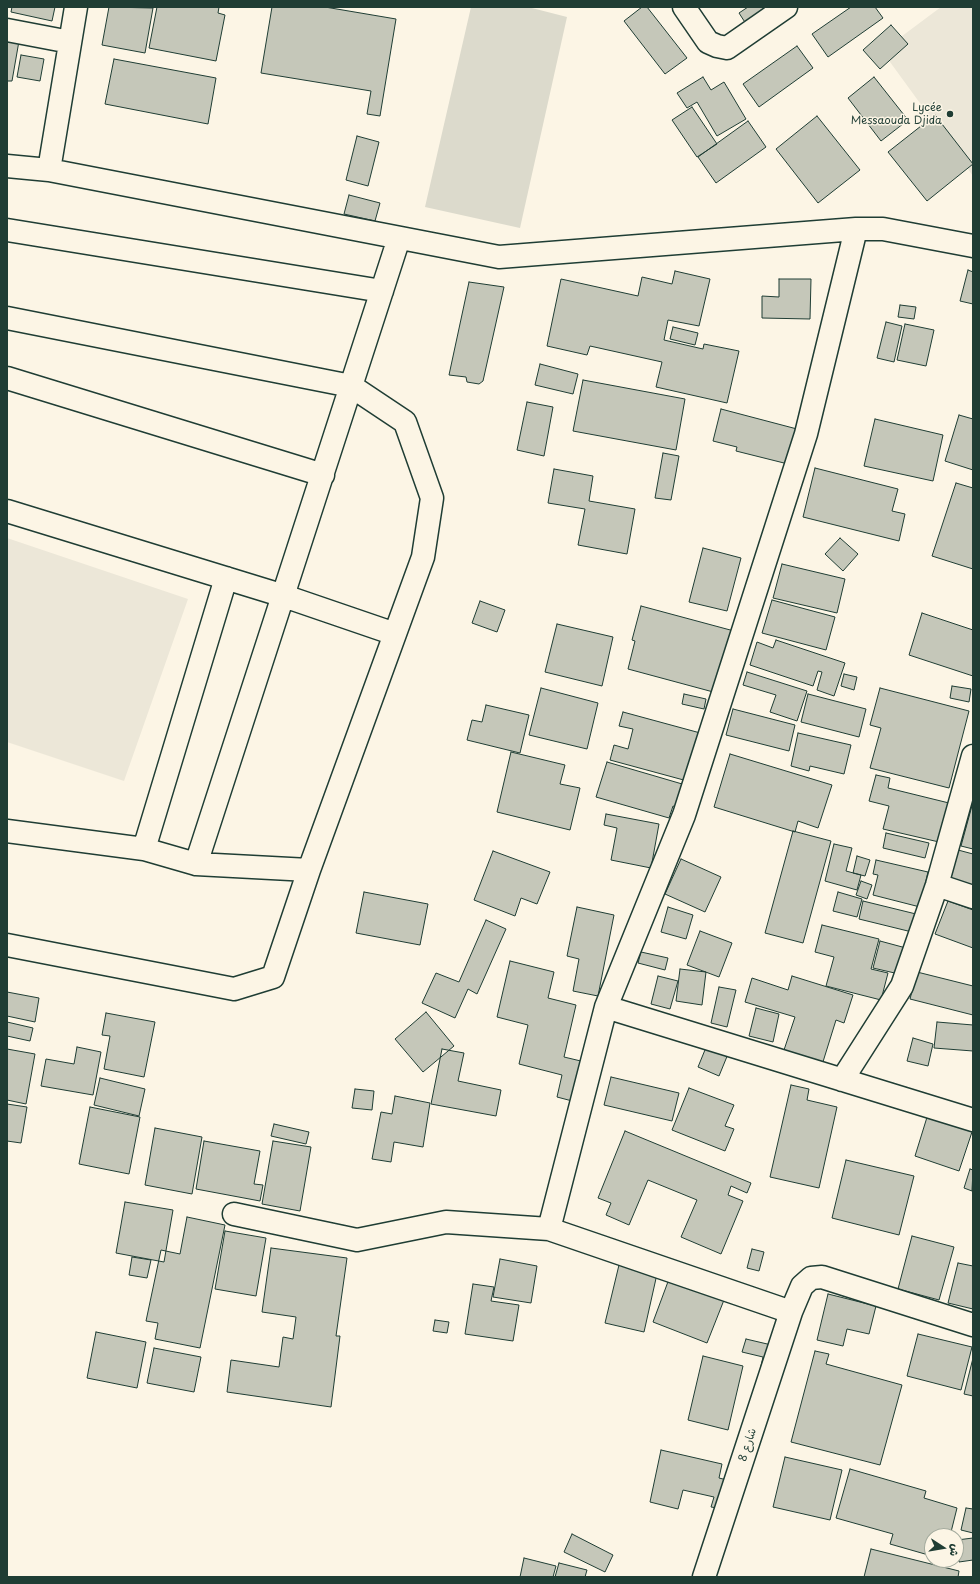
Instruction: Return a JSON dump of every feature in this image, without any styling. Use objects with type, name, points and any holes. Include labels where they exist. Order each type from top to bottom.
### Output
[{"type":"street","points":[[49,170],[76,7]]},
{"type":"street","points":[[684,7],[708,42],[727,48],[786,7]]},
{"type":"street","points":[[7,30],[70,42]]},
{"type":"street","points":[[8,169],[49,170],[499,257],[856,228],[883,229],[973,246]]},
{"type":"street","points":[[549,1229],[606,1007],[684,815],[806,434],[856,228]]},
{"type":"street","points":[[7,230],[382,291]]},
{"type":"street","points":[[196,864],[399,238]]},
{"type":"street","points":[[7,318],[351,386],[405,422],[432,498],[423,557],[309,870],[273,977],[234,989],[7,945]]},
{"type":"street","points":[[7,378],[323,474]]},
{"type":"street","points":[[7,510],[284,596],[395,634]]},
{"type":"street","points":[[144,848],[226,578]]},
{"type":"street","points":[[842,1080],[902,986],[937,885],[973,756]]},
{"type":"street","points":[[7,831],[144,848],[196,864],[309,870]]},
{"type":"street","points":[[937,885],[973,897]]},
{"type":"street","points":[[606,1007],[973,1120]]},
{"type":"street","points":[[234,1214],[357,1240],[446,1222],[549,1229],[791,1312]]},
{"type":"street","name":"شارع 8","points":[[704,1577],[791,1312],[802,1286],[811,1278],[822,1276],[973,1325]]},
{"type":"shaded area","points":[[471,7],[528,7],[567,17],[520,228],[425,207]]},
{"type":"shaded area","name":"Lycée Messaouda Djida","points":[[941,7],[973,7],[973,176],[882,51]]},
{"type":"shaded area","points":[[7,538],[188,599],[124,781],[7,742]]},
{"type":"building","points":[[12,7],[55,7],[52,21],[11,12]]},
{"type":"building","points":[[109,7],[153,8],[145,53],[102,45]]},
{"type":"building","points":[[157,7],[219,7],[218,13],[225,15],[216,61],[149,48]]},
{"type":"building","points":[[272,7],[325,7],[396,19],[380,116],[367,114],[371,91],[261,73]]},
{"type":"building","points":[[642,7],[647,7],[687,58],[665,74],[624,21]]},
{"type":"building","points":[[748,7],[778,7],[748,27],[739,13]]},
{"type":"building","points":[[851,7],[875,7],[883,18],[828,57],[812,34]]},
{"type":"building","points":[[891,25],[908,44],[880,69],[863,50]]},
{"type":"building","points":[[7,39],[19,41],[12,81],[7,81]]},
{"type":"building","points":[[797,46],[813,68],[759,107],[743,84]]},
{"type":"building","points":[[21,55],[44,59],[40,81],[17,77]]},
{"type":"building","points":[[114,59],[216,78],[208,124],[105,104]]},
{"type":"building","points":[[703,77],[711,90],[724,82],[746,119],[717,136],[697,102],[687,108],[677,93]]},
{"type":"building","points":[[874,77],[908,120],[881,141],[848,98]]},
{"type":"building","points":[[692,107],[717,144],[697,157],[672,120]]},
{"type":"building","points":[[935,115],[973,164],[927,201],[888,152]]},
{"type":"building","points":[[817,116],[860,170],[818,203],[776,149]]},
{"type":"building","points":[[748,121],[766,147],[716,183],[698,157]]},
{"type":"building","points":[[357,136],[379,142],[368,186],[346,180]]},
{"type":"building","points":[[349,195],[380,203],[375,221],[344,214]]},
{"type":"building","points":[[968,270],[973,272],[973,304],[960,301]]},
{"type":"building","points":[[675,271],[710,279],[699,326],[668,320],[664,340],[703,349],[704,344],[739,351],[727,403],[656,387],[662,362],[590,346],[587,355],[547,346],[561,279],[638,296],[642,277],[672,284]]},
{"type":"building","points":[[779,279],[811,279],[810,319],[762,318],[762,296],[779,297]]},
{"type":"building","points":[[469,282],[504,287],[483,381],[479,384],[467,382],[466,377],[449,375]]},
{"type":"building","points":[[900,305],[916,307],[914,319],[898,317]]},
{"type":"building","points":[[886,322],[902,326],[894,362],[877,358]]},
{"type":"building","points":[[905,324],[934,330],[926,366],[897,360]]},
{"type":"building","points":[[673,327],[698,333],[695,345],[670,339]]},
{"type":"building","points":[[540,364],[578,374],[573,394],[535,385]]},
{"type":"building","points":[[583,380],[685,399],[676,450],[573,431]]},
{"type":"building","points":[[527,402],[553,407],[544,456],[517,450]]},
{"type":"building","points":[[721,409],[797,429],[788,464],[736,451],[737,447],[713,441]]},
{"type":"building","points":[[959,415],[973,419],[973,470],[945,461]]},
{"type":"building","points":[[875,419],[943,435],[933,481],[864,466]]},
{"type":"building","points":[[663,453],[679,456],[671,500],[655,498]]},
{"type":"building","points":[[815,468],[898,489],[892,511],[905,514],[899,541],[803,517]]},
{"type":"building","points":[[554,469],[593,476],[589,501],[635,509],[627,554],[578,545],[585,509],[548,503]]},
{"type":"building","points":[[956,483],[973,488],[973,569],[932,556]]},
{"type":"building","points":[[840,538],[858,554],[843,571],[825,554]]},
{"type":"building","points":[[703,548],[741,558],[727,611],[689,602]]},
{"type":"building","points":[[782,564],[845,579],[837,613],[773,598]]},
{"type":"building","points":[[772,600],[835,617],[826,650],[762,633]]},
{"type":"building","points":[[480,601],[505,610],[497,632],[472,623]]},
{"type":"building","points":[[641,606],[734,631],[717,693],[628,669],[635,641],[632,640]]},
{"type":"building","points":[[922,613],[973,630],[973,676],[909,655]]},
{"type":"building","points":[[557,624],[613,637],[602,686],[545,672]]},
{"type":"building","points":[[776,640],[845,663],[834,696],[817,690],[822,672],[818,671],[813,686],[750,665],[757,642],[773,648]]},
{"type":"building","points":[[747,672],[807,691],[797,721],[770,712],[776,695],[743,685]]},
{"type":"building","points":[[844,674],[857,677],[854,690],[841,686]]},
{"type":"building","points":[[952,686],[971,689],[969,702],[950,698]]},
{"type":"building","points":[[541,688],[598,703],[587,749],[529,735]]},
{"type":"building","points":[[880,688],[969,711],[949,788],[870,768],[881,728],[870,725]]},
{"type":"building","points":[[684,694],[706,699],[704,709],[682,704]]},
{"type":"building","points":[[808,694],[866,709],[859,737],[801,722]]},
{"type":"building","points":[[486,705],[529,715],[520,753],[467,740],[472,720],[482,722]]},
{"type":"building","points":[[733,709],[795,725],[789,751],[726,735]]},
{"type":"building","points":[[623,712],[704,734],[691,782],[610,760],[614,745],[628,749],[633,729],[619,726]]},
{"type":"building","points":[[798,733],[851,745],[844,774],[810,766],[809,771],[791,766]]},
{"type":"building","points":[[511,752],[565,765],[560,784],[580,788],[570,830],[497,812]]},
{"type":"building","points":[[730,754],[832,785],[818,828],[798,821],[795,832],[714,807]]},
{"type":"building","points":[[607,762],[689,786],[682,809],[673,806],[669,818],[596,797]]},
{"type":"building","points":[[876,775],[890,778],[888,788],[949,803],[939,842],[883,829],[889,806],[869,801]]},
{"type":"building","points":[[973,802],[973,849],[961,846]]},
{"type":"building","points":[[606,814],[659,824],[651,868],[611,860],[617,828],[604,825]]},
{"type":"building","points":[[793,831],[831,841],[803,943],[765,933]]},
{"type":"building","points":[[886,833],[929,843],[925,858],[883,848]]},
{"type":"building","points":[[834,844],[852,848],[846,871],[861,875],[857,890],[825,881]]},
{"type":"building","points":[[958,850],[973,854],[973,892],[949,885]]},
{"type":"building","points":[[493,851],[550,872],[537,904],[521,898],[515,916],[474,900]]},
{"type":"building","points":[[857,856],[870,860],[865,876],[853,873]]},
{"type":"building","points":[[681,859],[721,877],[705,912],[665,894]]},
{"type":"building","points":[[876,860],[928,872],[920,907],[873,895],[878,875],[873,874]]},
{"type":"building","points":[[861,881],[872,885],[867,899],[856,895]]},
{"type":"building","points":[[364,892],[428,904],[420,945],[356,933]]},
{"type":"building","points":[[838,892],[862,899],[857,917],[833,911]]},
{"type":"building","points":[[863,901],[916,914],[912,932],[859,919]]},
{"type":"building","points":[[948,901],[973,910],[973,948],[935,934]]},
{"type":"building","points":[[577,907],[614,915],[598,996],[573,991],[579,959],[567,956]]},
{"type":"building","points":[[668,907],[693,915],[686,939],[661,932]]},
{"type":"building","points":[[486,920],[506,929],[477,994],[468,989],[455,1018],[422,1003],[436,973],[459,982]]},
{"type":"building","points":[[822,925],[879,939],[871,969],[888,973],[881,1000],[826,986],[834,957],[815,952]]},
{"type":"building","points":[[700,931],[732,943],[719,977],[687,965]]},
{"type":"building","points":[[880,941],[906,948],[899,974],[873,968]]},
{"type":"building","points":[[641,952],[668,958],[665,970],[638,963]]},
{"type":"building","points":[[510,961],[554,972],[548,998],[576,1005],[564,1057],[585,1062],[576,1102],[557,1097],[562,1075],[519,1064],[528,1025],[497,1017]]},
{"type":"building","points":[[680,969],[706,972],[702,1005],[676,1001]]},
{"type":"building","points":[[917,972],[973,986],[973,1015],[910,999]]},
{"type":"building","points":[[658,976],[678,981],[670,1009],[651,1004]]},
{"type":"building","points":[[792,976],[853,995],[844,1023],[836,1020],[822,1065],[783,1053],[795,1017],[745,1002],[752,978],[788,990]]},
{"type":"building","points":[[719,987],[736,990],[727,1027],[711,1023]]},
{"type":"building","points":[[7,992],[39,998],[35,1022],[7,1016]]},
{"type":"building","points":[[756,1008],[779,1014],[773,1042],[749,1036]]},
{"type":"building","points":[[426,1012],[454,1046],[423,1072],[395,1039]]},
{"type":"building","points":[[106,1013],[155,1022],[144,1077],[104,1069],[110,1036],[102,1035]]},
{"type":"building","points":[[7,1022],[33,1028],[30,1041],[7,1036]]},
{"type":"building","points":[[937,1022],[973,1025],[973,1051],[934,1048]]},
{"type":"building","points":[[913,1038],[933,1044],[928,1066],[907,1061]]},
{"type":"building","points":[[707,1045],[728,1054],[719,1076],[698,1067]]},
{"type":"building","points":[[77,1047],[101,1052],[93,1095],[41,1086],[46,1059],[74,1064]]},
{"type":"building","points":[[7,1049],[35,1054],[26,1104],[7,1100]]},
{"type":"building","points":[[442,1049],[464,1053],[458,1081],[501,1090],[496,1116],[431,1104]]},
{"type":"building","points":[[611,1077],[679,1093],[672,1121],[604,1105]]},
{"type":"building","points":[[100,1078],[145,1089],[139,1116],[94,1105]]},
{"type":"building","points":[[791,1085],[809,1089],[807,1100],[837,1107],[819,1188],[770,1177]]},
{"type":"building","points":[[689,1088],[734,1105],[725,1126],[734,1129],[725,1151],[672,1130]]},
{"type":"building","points":[[355,1089],[374,1091],[372,1110],[352,1108]]},
{"type":"building","points":[[395,1096],[430,1103],[423,1147],[394,1142],[391,1162],[372,1159],[381,1112],[392,1114]]},
{"type":"building","points":[[7,1104],[27,1107],[21,1143],[7,1141]]},
{"type":"building","points":[[90,1107],[140,1117],[129,1174],[79,1164]]},
{"type":"building","points":[[928,1114],[973,1129],[959,1171],[915,1156]]},
{"type":"building","points":[[274,1124],[309,1132],[306,1144],[271,1136]]},
{"type":"building","points":[[155,1128],[202,1137],[192,1194],[145,1185]]},
{"type":"building","points":[[625,1131],[751,1183],[747,1193],[731,1186],[728,1195],[743,1201],[721,1254],[681,1237],[697,1200],[648,1180],[629,1225],[606,1215],[611,1203],[598,1198]]},
{"type":"building","points":[[204,1141],[260,1151],[254,1184],[263,1185],[260,1201],[196,1189]]},
{"type":"building","points":[[273,1141],[311,1147],[300,1211],[262,1204]]},
{"type":"building","points":[[846,1160],[914,1176],[899,1235],[832,1218]]},
{"type":"building","points":[[970,1169],[973,1170],[972,1191],[964,1188]]},
{"type":"building","points":[[125,1202],[173,1210],[164,1262],[116,1253]]},
{"type":"building","points":[[187,1217],[225,1225],[200,1348],[155,1339],[158,1323],[146,1321],[161,1250],[180,1254]]},
{"type":"building","points":[[225,1231],[266,1238],[256,1296],[215,1289]]},
{"type":"building","points":[[912,1236],[954,1247],[939,1300],[898,1289]]},
{"type":"building","points":[[271,1248],[347,1258],[336,1336],[340,1336],[331,1407],[227,1392],[231,1360],[279,1367],[283,1337],[293,1339],[296,1317],[262,1312]]},
{"type":"building","points":[[752,1249],[764,1252],[759,1271],[747,1268]]},
{"type":"building","points":[[132,1257],[151,1260],[147,1278],[129,1275]]},
{"type":"building","points":[[500,1259],[537,1266],[531,1303],[493,1297]]},
{"type":"building","points":[[958,1263],[973,1266],[973,1309],[948,1303]]},
{"type":"building","points":[[619,1265],[657,1274],[644,1332],[605,1323]]},
{"type":"building","points":[[669,1279],[724,1300],[707,1343],[653,1322]]},
{"type":"building","points":[[473,1284],[494,1287],[491,1301],[519,1305],[513,1341],[465,1334]]},
{"type":"building","points":[[828,1294],[876,1306],[869,1334],[847,1329],[843,1346],[817,1340]]},
{"type":"building","points":[[435,1320],[449,1322],[447,1333],[433,1331]]},
{"type":"building","points":[[96,1332],[146,1342],[137,1388],[87,1378]]},
{"type":"building","points":[[918,1334],[972,1347],[961,1390],[907,1376]]},
{"type":"building","points":[[746,1339],[780,1347],[767,1377],[759,1375],[763,1357],[742,1352]]},
{"type":"building","points":[[154,1348],[201,1357],[194,1392],[147,1383]]},
{"type":"building","points":[[815,1351],[829,1354],[826,1364],[902,1385],[880,1465],[791,1442]]},
{"type":"building","points":[[703,1356],[743,1366],[728,1430],[688,1420]]},
{"type":"building","points":[[973,1358],[973,1396],[964,1394]]},
{"type":"building","points":[[661,1450],[722,1464],[719,1478],[731,1481],[724,1509],[711,1507],[714,1497],[683,1490],[678,1509],[650,1502]]},
{"type":"building","points":[[785,1457],[842,1470],[830,1520],[773,1507]]},
{"type":"building","points":[[850,1469],[926,1491],[924,1498],[957,1508],[952,1528],[924,1528],[924,1554],[890,1544],[893,1534],[836,1518]]},
{"type":"building","points":[[966,1508],[973,1509],[973,1533],[964,1531],[964,1528],[961,1528]]},
{"type":"building","points":[[572,1534],[613,1555],[605,1572],[564,1552]]},
{"type":"building","points":[[973,1538],[973,1560],[964,1561],[964,1539]]},
{"type":"building","points":[[871,1549],[924,1562],[924,1568],[947,1568],[959,1571],[958,1577],[864,1577]]},
{"type":"building","points":[[524,1558],[556,1566],[553,1577],[520,1577]]},
{"type":"building","points":[[559,1563],[587,1570],[585,1577],[555,1577]]},
{"type":"place","name":"Lycée Messaouda Djida","points":[[950,114]]}]
